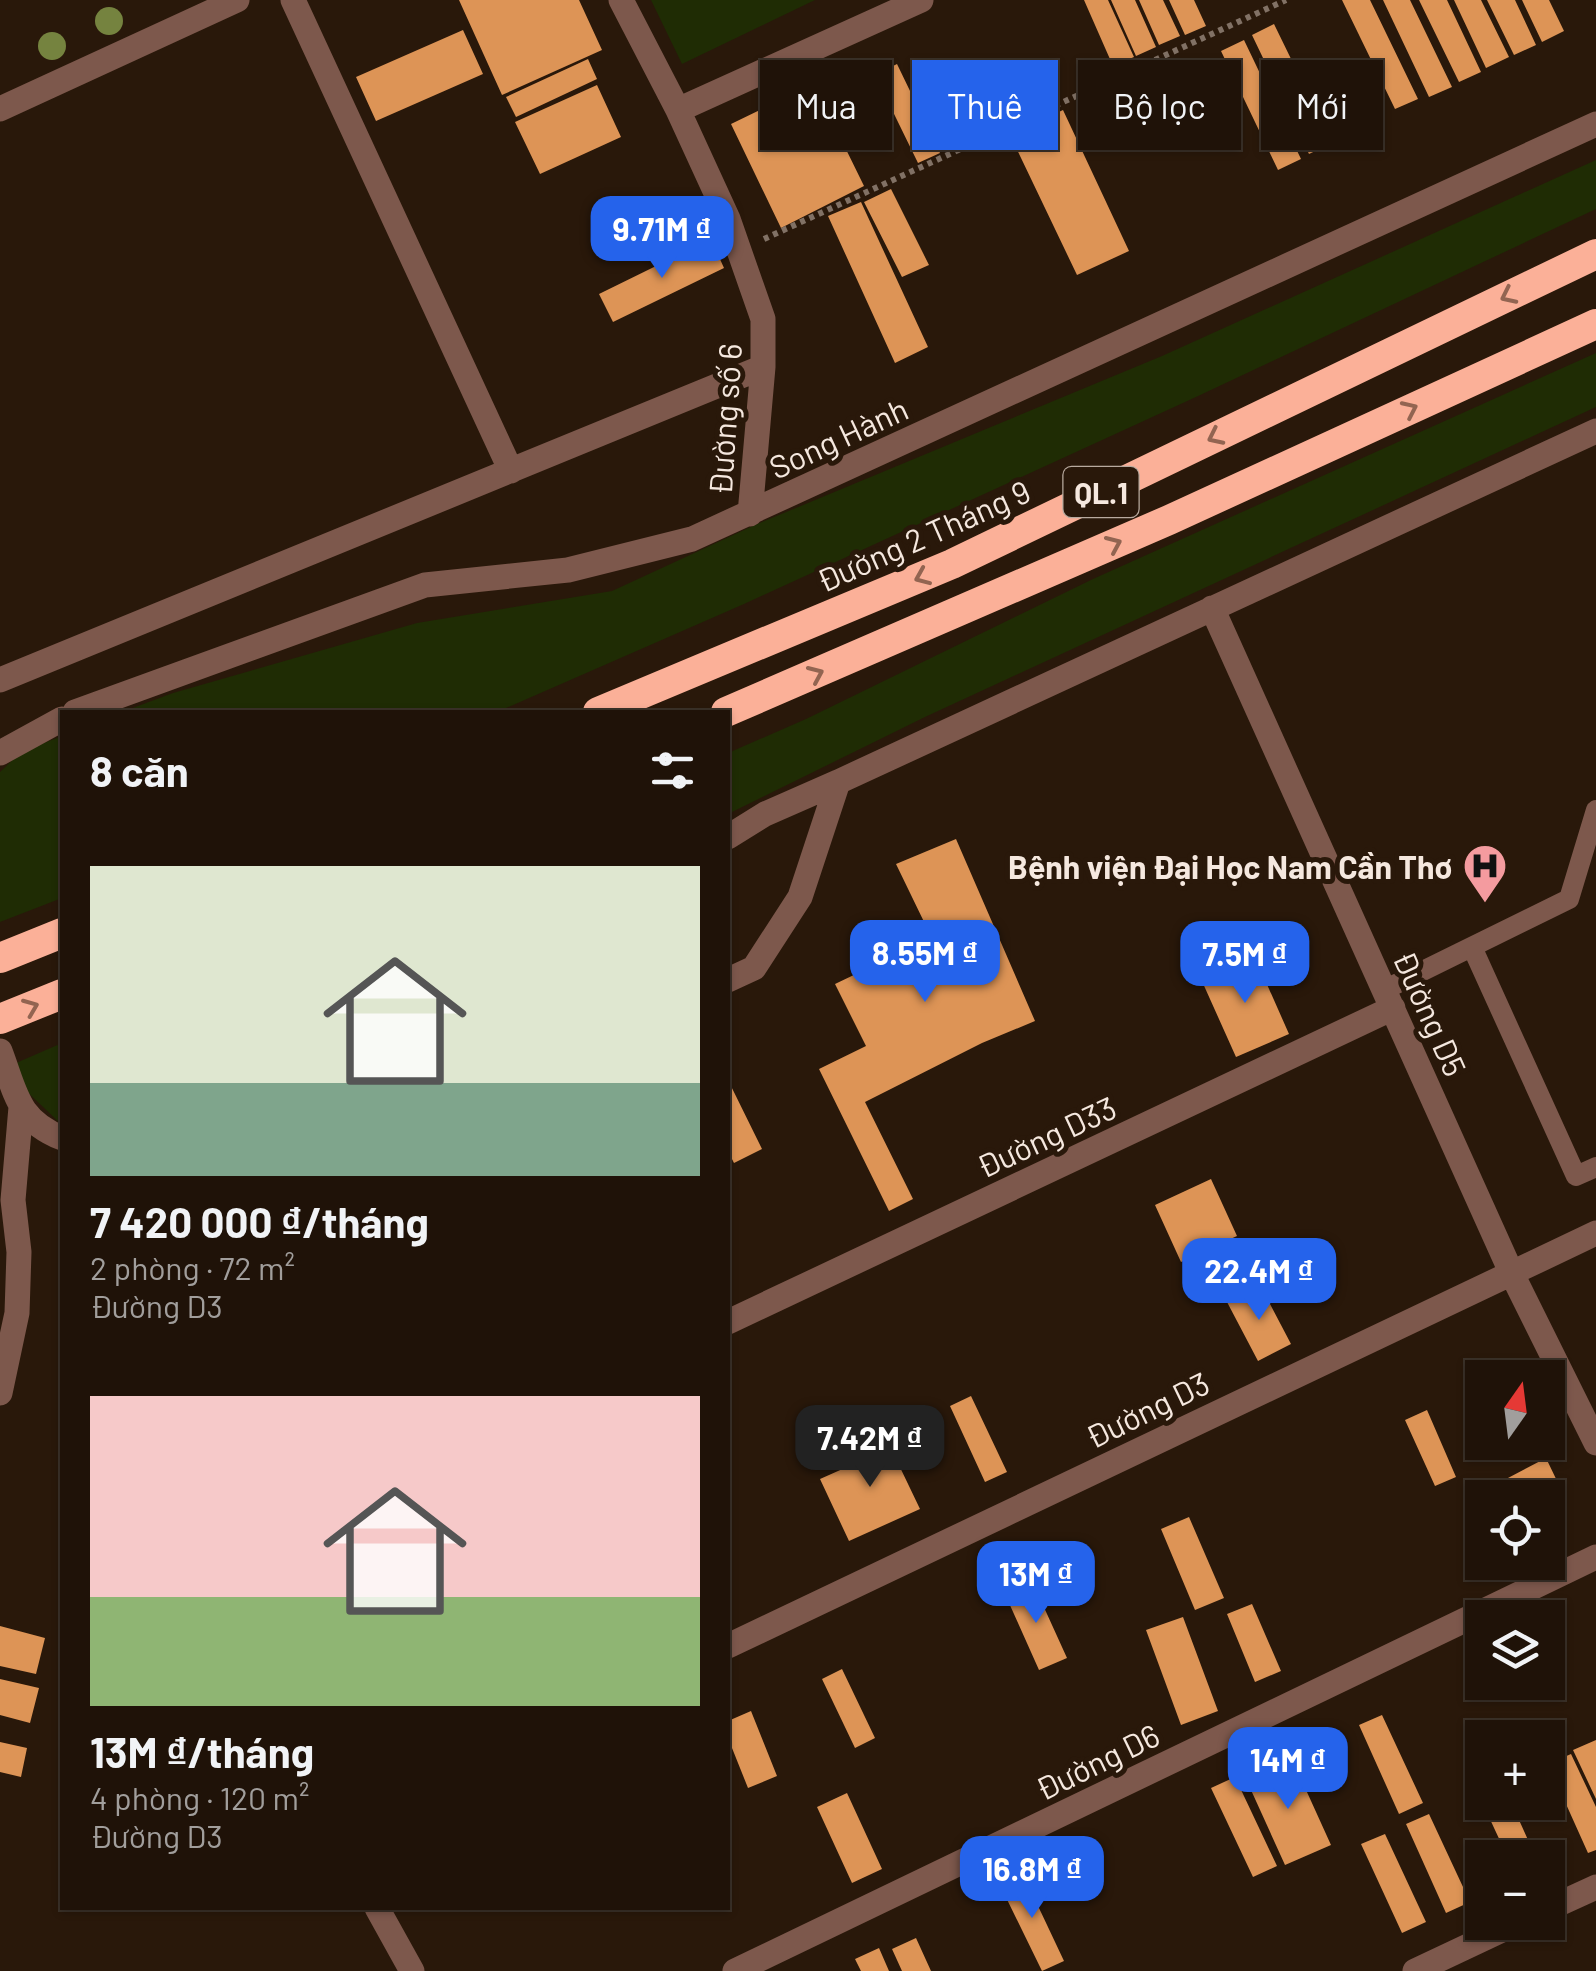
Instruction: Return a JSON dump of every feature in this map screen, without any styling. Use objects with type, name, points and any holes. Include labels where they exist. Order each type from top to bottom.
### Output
[{"type":"highway","name":"Đường 2 Tháng 9","points":[[603,710],[952,564],[1596,254]]},
{"type":"highway","name":"QL.1","points":[[730,710],[1169,520],[1596,324]]},
{"type":"highway","points":[[0,958],[60,934]]},
{"type":"highway","points":[[0,1019],[60,995]]},
{"type":"street","points":[[0,109],[237,0]]},
{"type":"street","points":[[293,0],[511,471]]},
{"type":"street","name":"Đường số 6","points":[[621,0],[728,219],[763,319],[763,367],[750,514]]},
{"type":"street","points":[[678,110],[921,0]]},
{"type":"street","name":"Song Hành","points":[[81,710],[426,585],[568,570],[692,539],[1596,124]]},
{"type":"street","points":[[0,680],[763,367]]},
{"type":"street","points":[[730,836],[765,814],[1596,431]]},
{"type":"street","name":"Đường D5","points":[[1212,608],[1511,1272],[1596,1443]]},
{"type":"street","points":[[0,753],[60,720]]},
{"type":"street","points":[[730,979],[754,968],[800,898],[838,782]]},
{"type":"street","name":"Đường D33","points":[[730,1321],[1389,999]]},
{"type":"street","points":[[0,1051],[21,1108],[40,1129],[60,1137]]},
{"type":"street","points":[[0,1393],[17,1313],[19,1252],[13,1200],[21,1108]]},
{"type":"street","name":"Đường D3","points":[[730,1645],[1596,1233]]},
{"type":"street","name":"Đường D6","points":[[735,1971],[1596,1557]]},
{"type":"street","points":[[1565,1901],[1596,1887]]},
{"type":"street","points":[[378,1910],[412,1971]]},
{"type":"street","points":[[1415,1971],[1481,1940]]},
{"type":"lane","points":[[1389,999],[1472,946],[1570,899],[1596,810]]},
{"type":"lane","points":[[1472,946],[1576,1176],[1596,1167]]},
{"type":"path","points":[[756,243],[1286,0]]},
{"type":"green space","points":[[651,0],[815,0],[682,64]]},
{"type":"green space","points":[[1596,160],[1596,209],[744,604],[502,710],[127,710],[173,693],[417,623],[612,591],[755,525],[1162,356]]},
{"type":"green space","points":[[1596,353],[1596,407],[925,717],[730,813],[730,752],[1093,579]]},
{"type":"green space","points":[[60,737],[60,899],[0,922],[0,772],[21,752]]},
{"type":"green space","points":[[60,1044],[60,1123],[20,1085],[16,1063]]},
{"type":"building","points":[[459,0],[579,0],[602,50],[502,95]]},
{"type":"building","points":[[1084,0],[1108,0],[1134,57],[1110,60]]},
{"type":"building","points":[[1111,0],[1135,0],[1156,47],[1136,56]]},
{"type":"building","points":[[1139,0],[1163,0],[1180,36],[1159,45]]},
{"type":"building","points":[[1169,0],[1194,0],[1206,26],[1185,35]]},
{"type":"building","points":[[1342,0],[1370,0],[1418,99],[1395,109],[1383,84],[1383,60],[1371,60]]},
{"type":"building","points":[[1383,0],[1410,0],[1452,87],[1429,97]]},
{"type":"building","points":[[1419,0],[1447,0],[1481,72],[1459,82]]},
{"type":"building","points":[[1454,0],[1481,0],[1509,57],[1486,68]]},
{"type":"building","points":[[1487,0],[1515,0],[1536,45],[1514,55]]},
{"type":"building","points":[[1522,0],[1549,0],[1564,31],[1542,42]]},
{"type":"building","points":[[1274,24],[1292,60],[1264,60],[1252,35]]},
{"type":"building","points":[[463,30],[483,74],[376,121],[356,77]]},
{"type":"building","points":[[1244,40],[1261,75],[1261,135],[1241,93],[1241,60],[1225,60],[1221,51]]},
{"type":"building","points":[[588,59],[597,79],[516,117],[506,97]]},
{"type":"building","points":[[897,64],[912,95],[912,150],[940,153],[918,163],[892,110],[892,66]]},
{"type":"building","points":[[597,85],[621,137],[540,174],[515,122]]},
{"type":"building","points":[[760,110],[760,150],[846,150],[864,186],[781,228],[731,124]]},
{"type":"building","points":[[1063,110],[1078,150],[1082,150],[1129,251],[1077,275],[1017,150],[1058,150],[1058,112]]},
{"type":"building","points":[[1268,150],[1297,150],[1301,159],[1278,170]]},
{"type":"building","points":[[891,189],[929,265],[902,277],[864,202]]},
{"type":"building","points":[[861,202],[928,347],[895,363],[828,216]]},
{"type":"building","points":[[711,239],[724,268],[613,322],[599,294]]},
{"type":"building","points":[[956,839],[1035,1021],[865,1102],[913,1199],[889,1211],[819,1069],[866,1046],[835,984],[881,962],[891,984],[942,959],[896,864]]},
{"type":"building","points":[[1254,955],[1289,1034],[1236,1057],[1201,979]]},
{"type":"building","points":[[730,1084],[762,1149],[734,1163],[730,1155]]},
{"type":"building","points":[[1211,1179],[1237,1236],[1181,1262],[1155,1205]]},
{"type":"building","points":[[1260,1285],[1291,1344],[1258,1361],[1227,1302]]},
{"type":"building","points":[[971,1396],[1007,1472],[985,1482],[950,1406]]},
{"type":"building","points":[[1427,1410],[1456,1477],[1435,1486],[1405,1420]]},
{"type":"building","points":[[885,1436],[920,1509],[849,1541],[820,1479],[847,1467],[842,1457]]},
{"type":"building","points":[[1547,1460],[1557,1480],[1504,1480]]},
{"type":"building","points":[[1189,1517],[1224,1598],[1195,1610],[1161,1529]]},
{"type":"building","points":[[1032,1581],[1067,1658],[1039,1670],[1005,1594]]},
{"type":"building","points":[[1252,1604],[1281,1671],[1255,1682],[1227,1614]]},
{"type":"building","points":[[1183,1617],[1218,1711],[1181,1725],[1146,1630]]},
{"type":"building","points":[[0,1626],[45,1638],[36,1674],[0,1666]]},
{"type":"building","points":[[842,1669],[875,1738],[855,1748],[822,1679]]},
{"type":"building","points":[[0,1679],[39,1688],[30,1723],[0,1715]]},
{"type":"building","points":[[751,1711],[777,1776],[748,1788],[730,1743],[730,1720]]},
{"type":"building","points":[[1382,1715],[1423,1803],[1399,1814],[1359,1725]]},
{"type":"building","points":[[1596,1740],[1596,1799],[1573,1750]]},
{"type":"building","points":[[0,1742],[27,1748],[21,1777],[0,1772]]},
{"type":"building","points":[[1571,1754],[1596,1807],[1596,1850],[1588,1853],[1565,1802],[1565,1757]]},
{"type":"building","points":[[1292,1759],[1331,1845],[1285,1865],[1246,1779]]},
{"type":"building","points":[[1235,1777],[1277,1866],[1253,1877],[1211,1788]]},
{"type":"building","points":[[847,1793],[882,1869],[852,1883],[817,1807]]},
{"type":"building","points":[[1429,1814],[1465,1891],[1465,1904],[1446,1913],[1406,1824]]},
{"type":"building","points":[[1490,1820],[1519,1820],[1528,1840],[1500,1840]]},
{"type":"building","points":[[1385,1834],[1426,1922],[1402,1933],[1361,1844]]},
{"type":"building","points":[[1022,1872],[1064,1961],[1042,1971],[999,1883]]},
{"type":"building","points":[[916,1938],[931,1971],[902,1971],[892,1949]]},
{"type":"building","points":[[879,1948],[889,1971],[861,1971],[855,1959]]},
{"type":"place","name":"Bệnh viện Đại Học Nam Cần Thơ","points":[[1485,904]]}]
